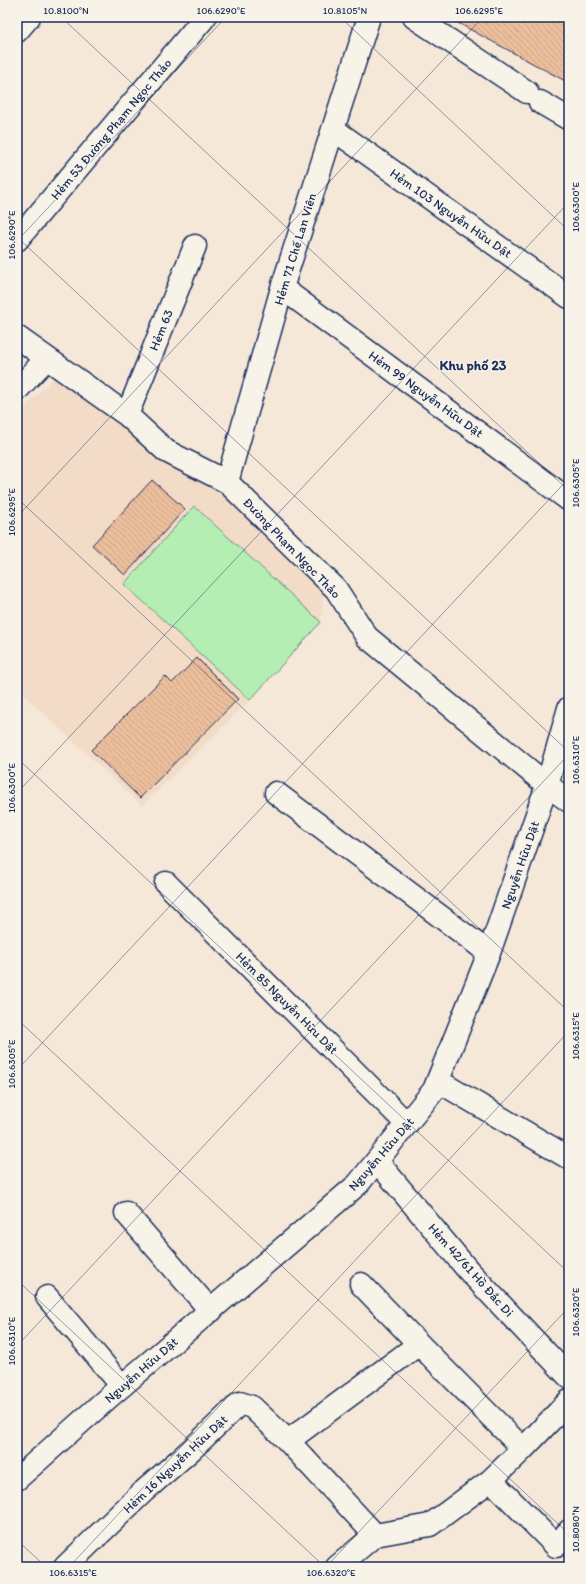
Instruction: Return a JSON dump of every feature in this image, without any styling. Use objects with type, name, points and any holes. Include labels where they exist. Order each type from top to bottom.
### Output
[{"type":"street","points":[[17,31],[29,17]]},
{"type":"street","name":"Hẻm 53 Đường Phạm Ngọc Thảo","points":[[17,240],[205,17]]},
{"type":"street","name":"Hẻm 71 Chế Lan Viên","points":[[227,482],[282,288],[369,17]]},
{"type":"street","points":[[414,17],[569,119]]},
{"type":"street","name":"Hẻm 103 Nguyễn Hữu Dật","points":[[333,129],[569,297]]},
{"type":"street","name":"Hẻm 63","points":[[127,415],[195,246]]},
{"type":"street","name":"Hẻm 99 Nguyễn Hữu Dật","points":[[282,288],[569,500]]},
{"type":"street","name":"Đường Phạm Ngọc Thảo","points":[[17,337],[127,415],[166,451],[227,482],[336,589],[367,637],[547,785],[569,801]]},
{"type":"street","points":[[17,390],[46,359]]},
{"type":"street","name":"Nguyễn Hữu Dật","points":[[17,1479],[122,1386],[358,1184],[434,1090],[489,953],[547,785],[569,708]]},
{"type":"street","points":[[276,793],[489,953]]},
{"type":"street","name":"Hẻm 85 Nguyễn Hữu Dật","points":[[166,883],[407,1124]]},
{"type":"street","points":[[438,1081],[569,1158]]},
{"type":"street","name":"Hẻm 42/61 Hồ Đắc Di","points":[[377,1161],[468,1270],[569,1377]]},
{"type":"street","points":[[126,1213],[210,1310]]},
{"type":"street","points":[[361,1284],[523,1449]]},
{"type":"street","points":[[47,1297],[122,1386]]},
{"type":"street","points":[[375,1535],[288,1441],[419,1344]]},
{"type":"street","points":[[338,1567],[375,1535],[430,1525],[491,1480],[569,1401]]},
{"type":"street","name":"Hẻm 16 Nguyễn Hữu Dật","points":[[65,1567],[144,1491],[192,1449],[240,1403],[252,1407],[288,1441]]},
{"type":"street","points":[[491,1480],[562,1538]]},
{"type":"shaded area","points":[[59,372],[164,463],[229,498],[323,594],[321,622],[250,700],[142,806],[17,688],[17,416]]},
{"type":"green space","points":[[194,506],[321,622],[250,700],[124,584]]},
{"type":"building","points":[[447,17],[569,17],[569,83]]},
{"type":"building","points":[[152,480],[185,509],[125,575],[92,545]]},
{"type":"building","points":[[197,658],[238,699],[140,798],[91,750],[165,676],[172,683]]},
{"type":"district","name":"Khu phố 23","points":[[473,365]]}]
